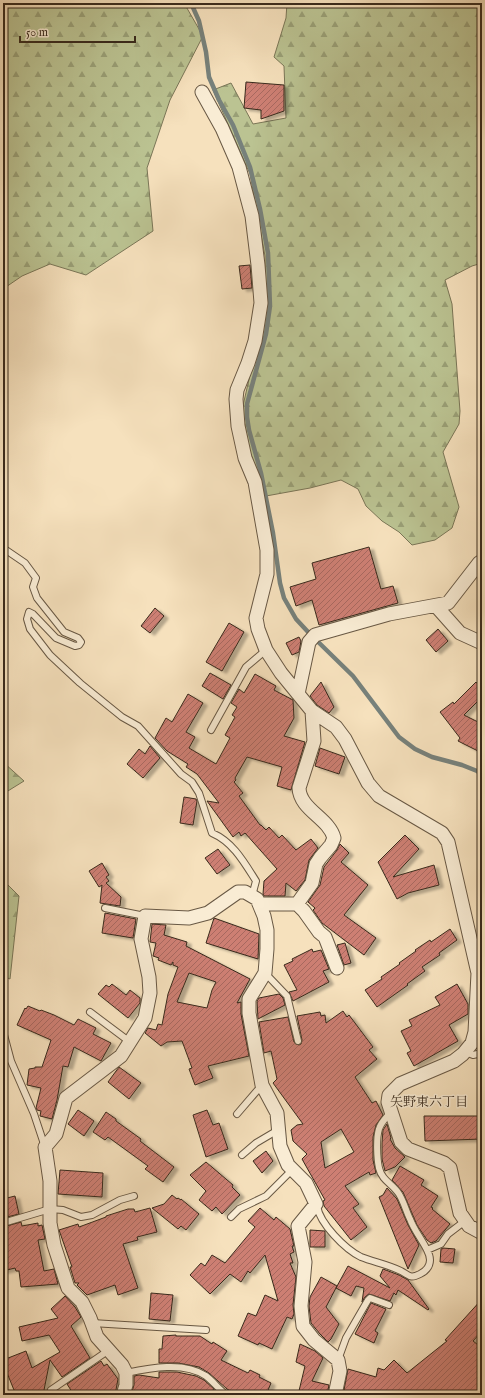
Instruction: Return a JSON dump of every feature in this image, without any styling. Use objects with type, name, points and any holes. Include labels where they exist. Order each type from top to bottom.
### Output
[{"type":"street","points":[[202,92],[222,128],[239,167],[252,216],[258,264],[261,303],[255,341],[237,390],[236,398],[238,426],[245,458],[255,482],[267,550],[267,574],[256,618],[258,629],[266,650],[298,694],[312,711],[336,727],[346,739],[368,783],[379,796],[442,834],[448,842],[478,973],[475,1032],[472,1043],[465,1052],[454,1061],[400,1084],[389,1095],[388,1102],[401,1142],[408,1149],[444,1162],[450,1168],[460,1213],[465,1221],[475,1231],[482,1234]]},
{"type":"street","points":[[298,694],[312,638],[389,614],[448,603],[482,561]]},
{"type":"street","points":[[436,606],[460,633],[482,643]]},
{"type":"street","points":[[297,904],[312,883],[316,864],[331,845],[334,838],[329,826],[314,813],[299,792],[314,741],[312,711]]},
{"type":"street","points":[[123,1395],[126,1385],[126,1373],[122,1364],[97,1337],[82,1302],[68,1288],[54,1245],[50,1223],[50,1181],[45,1148],[56,1134],[66,1098],[121,1056],[145,1018],[149,1002],[148,977],[141,939],[145,916],[189,918],[208,913],[238,892],[245,892],[256,900],[264,916],[267,930],[265,973],[249,999],[248,1013],[262,1085],[277,1114],[280,1146],[288,1165],[306,1183],[316,1204],[298,1226],[305,1262],[301,1306],[303,1326],[314,1340],[338,1360],[340,1371],[335,1395]]},
{"type":"street","points":[[256,900],[297,904],[319,932],[325,937],[337,968]]},
{"type":"lane","points":[[3,548],[25,563],[36,578],[33,586],[37,598],[64,632],[78,638],[81,642],[75,646],[56,638],[34,614],[29,612],[27,619],[30,629],[50,655],[80,684],[122,717],[138,726],[181,774],[192,782],[199,793],[212,833],[220,836],[239,854],[256,881],[256,900]]},
{"type":"lane","points":[[211,730],[246,667],[266,650]]},
{"type":"lane","points":[[105,908],[137,913],[145,916]]},
{"type":"lane","points":[[265,973],[288,996],[298,1042]]},
{"type":"lane","points":[[3,1006],[3,1031],[11,1061],[34,1114],[45,1148]]},
{"type":"lane","points":[[90,1012],[130,1042]]},
{"type":"lane","points":[[465,1052],[473,1055],[482,1053]]},
{"type":"lane","points":[[237,1114],[262,1085]]},
{"type":"lane","points":[[316,1204],[318,1214],[324,1223],[338,1239],[359,1256],[413,1277],[425,1271],[429,1266],[430,1260],[427,1250],[416,1231],[399,1194],[383,1178],[380,1169],[378,1153],[379,1129],[391,1112]]},
{"type":"lane","points":[[242,1156],[256,1143],[278,1130]]},
{"type":"lane","points":[[230,1217],[239,1209],[266,1196],[292,1169]]},
{"type":"lane","points":[[3,1223],[50,1209],[63,1210],[81,1217],[92,1215],[120,1200],[134,1196]]},
{"type":"lane","points":[[427,1250],[441,1244],[448,1234],[465,1221]]},
{"type":"lane","points":[[338,1360],[346,1338],[368,1300],[370,1298],[389,1305]]},
{"type":"lane","points":[[92,1323],[206,1330]]},
{"type":"lane","points":[[51,1390],[109,1350]]},
{"type":"lane","points":[[126,1373],[170,1367],[192,1370],[204,1375],[213,1382],[220,1391],[227,1395]]},
{"type":"green space","points":[[3,3],[184,3],[203,36],[170,100],[147,168],[153,231],[86,275],[50,264],[22,276],[3,289]]},
{"type":"green space","points":[[287,3],[482,3],[482,263],[472,266],[445,280],[452,304],[460,411],[459,424],[443,452],[459,507],[452,528],[435,540],[412,545],[399,532],[382,521],[366,506],[358,489],[341,480],[310,488],[266,496],[250,452],[242,410],[250,375],[259,351],[266,314],[265,256],[250,174],[213,90],[231,83],[253,124],[286,118],[284,66],[274,57],[286,18]]},
{"type":"green space","points":[[3,762],[24,781],[3,794]]},
{"type":"green space","points":[[3,880],[19,896],[10,979],[3,976]]},
{"type":"building","points":[[246,82],[284,85],[284,111],[261,119],[261,110],[244,108]]},
{"type":"building","points":[[250,265],[252,288],[242,289],[239,266]]},
{"type":"building","points":[[369,547],[381,589],[393,586],[398,603],[319,625],[312,600],[296,606],[290,587],[316,579],[312,563]]},
{"type":"building","points":[[155,608],[164,616],[150,633],[141,626]]},
{"type":"building","points":[[229,623],[244,632],[222,671],[206,662]]},
{"type":"building","points":[[438,629],[448,641],[436,652],[426,640]]},
{"type":"building","points":[[299,637],[301,641],[299,652],[292,655],[286,643]]},
{"type":"building","points":[[210,673],[231,685],[223,699],[202,686]]},
{"type":"building","points":[[255,674],[276,686],[274,690],[293,700],[294,718],[284,736],[305,742],[291,790],[277,786],[282,767],[247,757],[234,782],[243,793],[239,796],[260,825],[266,830],[269,827],[279,838],[282,835],[296,850],[311,839],[318,848],[309,860],[305,880],[296,891],[286,883],[285,896],[264,896],[264,881],[277,869],[245,833],[241,836],[239,832],[233,837],[207,801],[219,803],[197,774],[186,767],[188,764],[167,751],[155,738],[166,718],[172,722],[188,694],[203,703],[186,732],[195,737],[189,748],[216,764],[230,738],[225,735],[235,717],[232,715],[237,707],[231,703],[239,689],[244,693]]},
{"type":"building","points":[[321,682],[334,707],[329,713],[317,705],[310,696]]},
{"type":"building","points":[[476,682],[482,689],[482,697],[464,715],[482,724],[482,753],[458,741],[460,738],[440,712],[453,702],[454,704]]},
{"type":"building","points":[[150,746],[160,758],[143,778],[127,764],[139,749],[145,754]]},
{"type":"building","points":[[320,748],[345,757],[339,774],[315,766]]},
{"type":"building","points":[[184,797],[196,799],[197,801],[193,825],[180,823]]},
{"type":"building","points":[[405,835],[419,849],[393,877],[434,865],[439,885],[408,893],[397,899],[378,862]]},
{"type":"building","points":[[340,844],[349,853],[341,862],[368,885],[344,915],[376,938],[364,955],[322,923],[313,910],[315,908],[308,902],[320,885],[324,867]]},
{"type":"building","points":[[218,849],[230,865],[217,874],[205,858]]},
{"type":"building","points":[[102,863],[109,875],[106,877],[109,881],[106,883],[121,897],[120,906],[100,903],[102,885],[99,887],[89,871]]},
{"type":"building","points":[[105,913],[136,919],[133,938],[102,933]]},
{"type":"building","points":[[214,918],[259,934],[258,959],[206,943]]},
{"type":"building","points":[[152,924],[166,925],[164,935],[187,942],[186,946],[250,979],[237,1003],[241,1002],[241,1014],[249,1056],[208,1066],[213,1078],[195,1085],[189,1069],[192,1068],[182,1041],[167,1042],[161,1046],[145,1033],[148,1028],[156,1030],[158,1024],[162,1025],[168,994],[178,967],[173,965],[173,962],[171,965],[158,960],[159,958],[153,956],[156,943],[150,942]],"holes":[[[189,973],[216,982],[207,1008],[177,1002]]]},
{"type":"building","points":[[450,929],[457,940],[439,953],[440,955],[422,967],[425,971],[377,1007],[365,990],[382,979],[381,977],[400,964],[399,963],[416,951],[415,950],[430,940],[431,942]]},
{"type":"building","points":[[345,943],[351,963],[344,965],[337,945]]},
{"type":"building","points":[[312,949],[313,952],[321,950],[329,969],[323,971],[329,982],[293,1001],[289,992],[297,990],[284,965],[293,961],[292,959]]},
{"type":"building","points":[[112,984],[126,995],[130,990],[140,998],[140,1003],[128,1018],[98,994],[106,985],[109,987]]},
{"type":"building","points":[[457,984],[468,1004],[468,1014],[449,1025],[458,1041],[414,1066],[407,1053],[411,1051],[401,1031],[412,1026],[409,1020],[440,1005],[435,997]]},
{"type":"building","points":[[279,994],[283,998],[285,1005],[258,1019],[257,1001],[259,998]]},
{"type":"building","points":[[28,1006],[54,1015],[74,1025],[78,1019],[96,1028],[93,1034],[111,1043],[101,1061],[74,1047],[68,1067],[63,1066],[52,1119],[40,1116],[41,1111],[37,1110],[36,1108],[41,1088],[27,1085],[29,1069],[42,1067],[51,1040],[17,1025],[25,1008],[26,1009]]},
{"type":"building","points":[[343,1011],[347,1017],[349,1015],[373,1047],[369,1050],[377,1059],[355,1077],[372,1103],[376,1101],[383,1115],[376,1125],[373,1137],[373,1160],[376,1173],[370,1175],[369,1172],[345,1186],[359,1204],[353,1208],[367,1227],[351,1240],[324,1206],[323,1201],[325,1200],[302,1159],[307,1154],[293,1141],[291,1130],[297,1125],[303,1124],[273,1083],[277,1079],[271,1051],[264,1053],[259,1022],[288,1017],[294,1042],[299,1045],[301,1044],[302,1040],[297,1016],[320,1012],[321,1016],[325,1015],[326,1023]],"holes":[[[341,1129],[354,1152],[325,1168],[321,1142]]]},
{"type":"building","points":[[119,1067],[141,1083],[129,1099],[108,1082]]},
{"type":"building","points":[[78,1110],[94,1121],[84,1136],[68,1124]]},
{"type":"building","points":[[207,1110],[213,1125],[219,1123],[228,1149],[206,1157],[193,1115]]},
{"type":"building","points":[[106,1112],[174,1167],[163,1182],[145,1169],[148,1166],[108,1137],[105,1140],[93,1132]]},
{"type":"building","points":[[424,1116],[482,1116],[482,1139],[425,1141]]},
{"type":"building","points":[[387,1124],[390,1139],[395,1148],[405,1157],[395,1167],[385,1171],[382,1159],[382,1143],[383,1130]]},
{"type":"building","points":[[266,1151],[273,1161],[262,1173],[253,1161]]},
{"type":"building","points":[[206,1162],[233,1185],[232,1187],[240,1195],[222,1214],[216,1207],[212,1211],[199,1200],[206,1191],[190,1175]]},
{"type":"building","points":[[400,1166],[424,1180],[421,1185],[438,1196],[431,1207],[450,1224],[436,1241],[431,1243],[427,1240],[417,1225],[403,1192],[392,1180]]},
{"type":"building","points":[[60,1170],[103,1173],[102,1197],[58,1194]]},
{"type":"building","points":[[387,1188],[397,1199],[408,1225],[419,1245],[408,1269],[379,1197],[383,1195]]},
{"type":"building","points":[[172,1195],[177,1199],[181,1199],[199,1214],[186,1230],[181,1226],[178,1229],[152,1208],[164,1204]]},
{"type":"building","points":[[15,1196],[19,1214],[3,1218],[3,1199]]},
{"type":"building","points":[[150,1208],[157,1232],[137,1237],[138,1240],[123,1244],[138,1288],[118,1295],[115,1285],[87,1295],[77,1285],[79,1283],[75,1283],[70,1267],[72,1267],[59,1230],[78,1224],[79,1227],[128,1209],[134,1209],[135,1212]]},
{"type":"building","points":[[260,1208],[274,1220],[276,1217],[290,1229],[294,1246],[292,1246],[294,1252],[290,1254],[293,1263],[290,1263],[296,1277],[293,1305],[294,1314],[292,1319],[287,1317],[272,1349],[259,1343],[258,1345],[238,1336],[248,1313],[256,1316],[265,1295],[278,1301],[265,1255],[250,1273],[248,1271],[241,1282],[230,1274],[210,1294],[190,1275],[201,1263],[205,1266],[212,1255],[225,1263],[255,1227],[248,1221]]},
{"type":"building","points":[[21,1222],[22,1226],[38,1223],[38,1226],[42,1225],[45,1239],[38,1240],[44,1271],[54,1269],[58,1284],[21,1287],[19,1271],[16,1271],[15,1268],[3,1271],[3,1227]]},
{"type":"building","points":[[310,1230],[325,1231],[325,1247],[310,1247]]},
{"type":"building","points":[[441,1249],[455,1249],[453,1263],[440,1262]]},
{"type":"building","points":[[348,1266],[390,1288],[380,1276],[383,1269],[399,1275],[408,1280],[429,1309],[428,1310],[398,1290],[396,1295],[394,1293],[390,1301],[369,1294],[362,1302],[364,1288],[356,1286],[351,1296],[336,1288]]},
{"type":"building","points":[[321,1277],[337,1286],[326,1307],[339,1324],[328,1342],[311,1323],[309,1306],[310,1297]]},
{"type":"building","points":[[151,1293],[173,1295],[170,1321],[149,1319]]},
{"type":"building","points":[[65,1296],[75,1307],[81,1317],[71,1326],[90,1358],[62,1377],[50,1360],[43,1395],[16,1395],[3,1360],[26,1351],[32,1368],[60,1352],[49,1335],[22,1341],[19,1327],[58,1318],[51,1309]]},
{"type":"building","points":[[482,1299],[482,1331],[473,1341],[482,1348],[482,1395],[343,1395],[348,1369],[376,1377],[378,1368],[384,1370],[394,1360],[407,1373],[447,1341],[445,1340]]},
{"type":"building","points":[[371,1303],[386,1309],[375,1331],[378,1333],[374,1343],[355,1334]]},
{"type":"building","points":[[163,1336],[200,1336],[227,1351],[221,1360],[248,1373],[250,1370],[260,1375],[259,1377],[271,1383],[266,1395],[238,1395],[227,1389],[209,1373],[199,1367],[178,1363],[159,1363],[159,1349],[162,1349]]},
{"type":"building","points":[[300,1344],[315,1351],[323,1358],[312,1381],[329,1385],[327,1395],[298,1395],[305,1366],[296,1362]]},
{"type":"building","points":[[101,1361],[104,1366],[107,1364],[118,1379],[115,1395],[74,1395],[67,1384]]},
{"type":"building","points":[[159,1372],[177,1372],[196,1376],[204,1380],[214,1389],[212,1395],[131,1395],[134,1385],[134,1376],[139,1375],[159,1378]]},
{"type":"waterway","points":[[191,3],[199,21],[206,52],[209,77],[219,100],[233,125],[250,167],[268,253],[270,306],[266,334],[247,404],[247,417],[249,430],[261,473],[273,533],[280,583],[284,598],[296,619],[353,676],[399,737],[415,749],[432,757],[462,765],[482,774]]},
{"type":"district","name":"矢野東六丁目","points":[[429,1101]]}]
